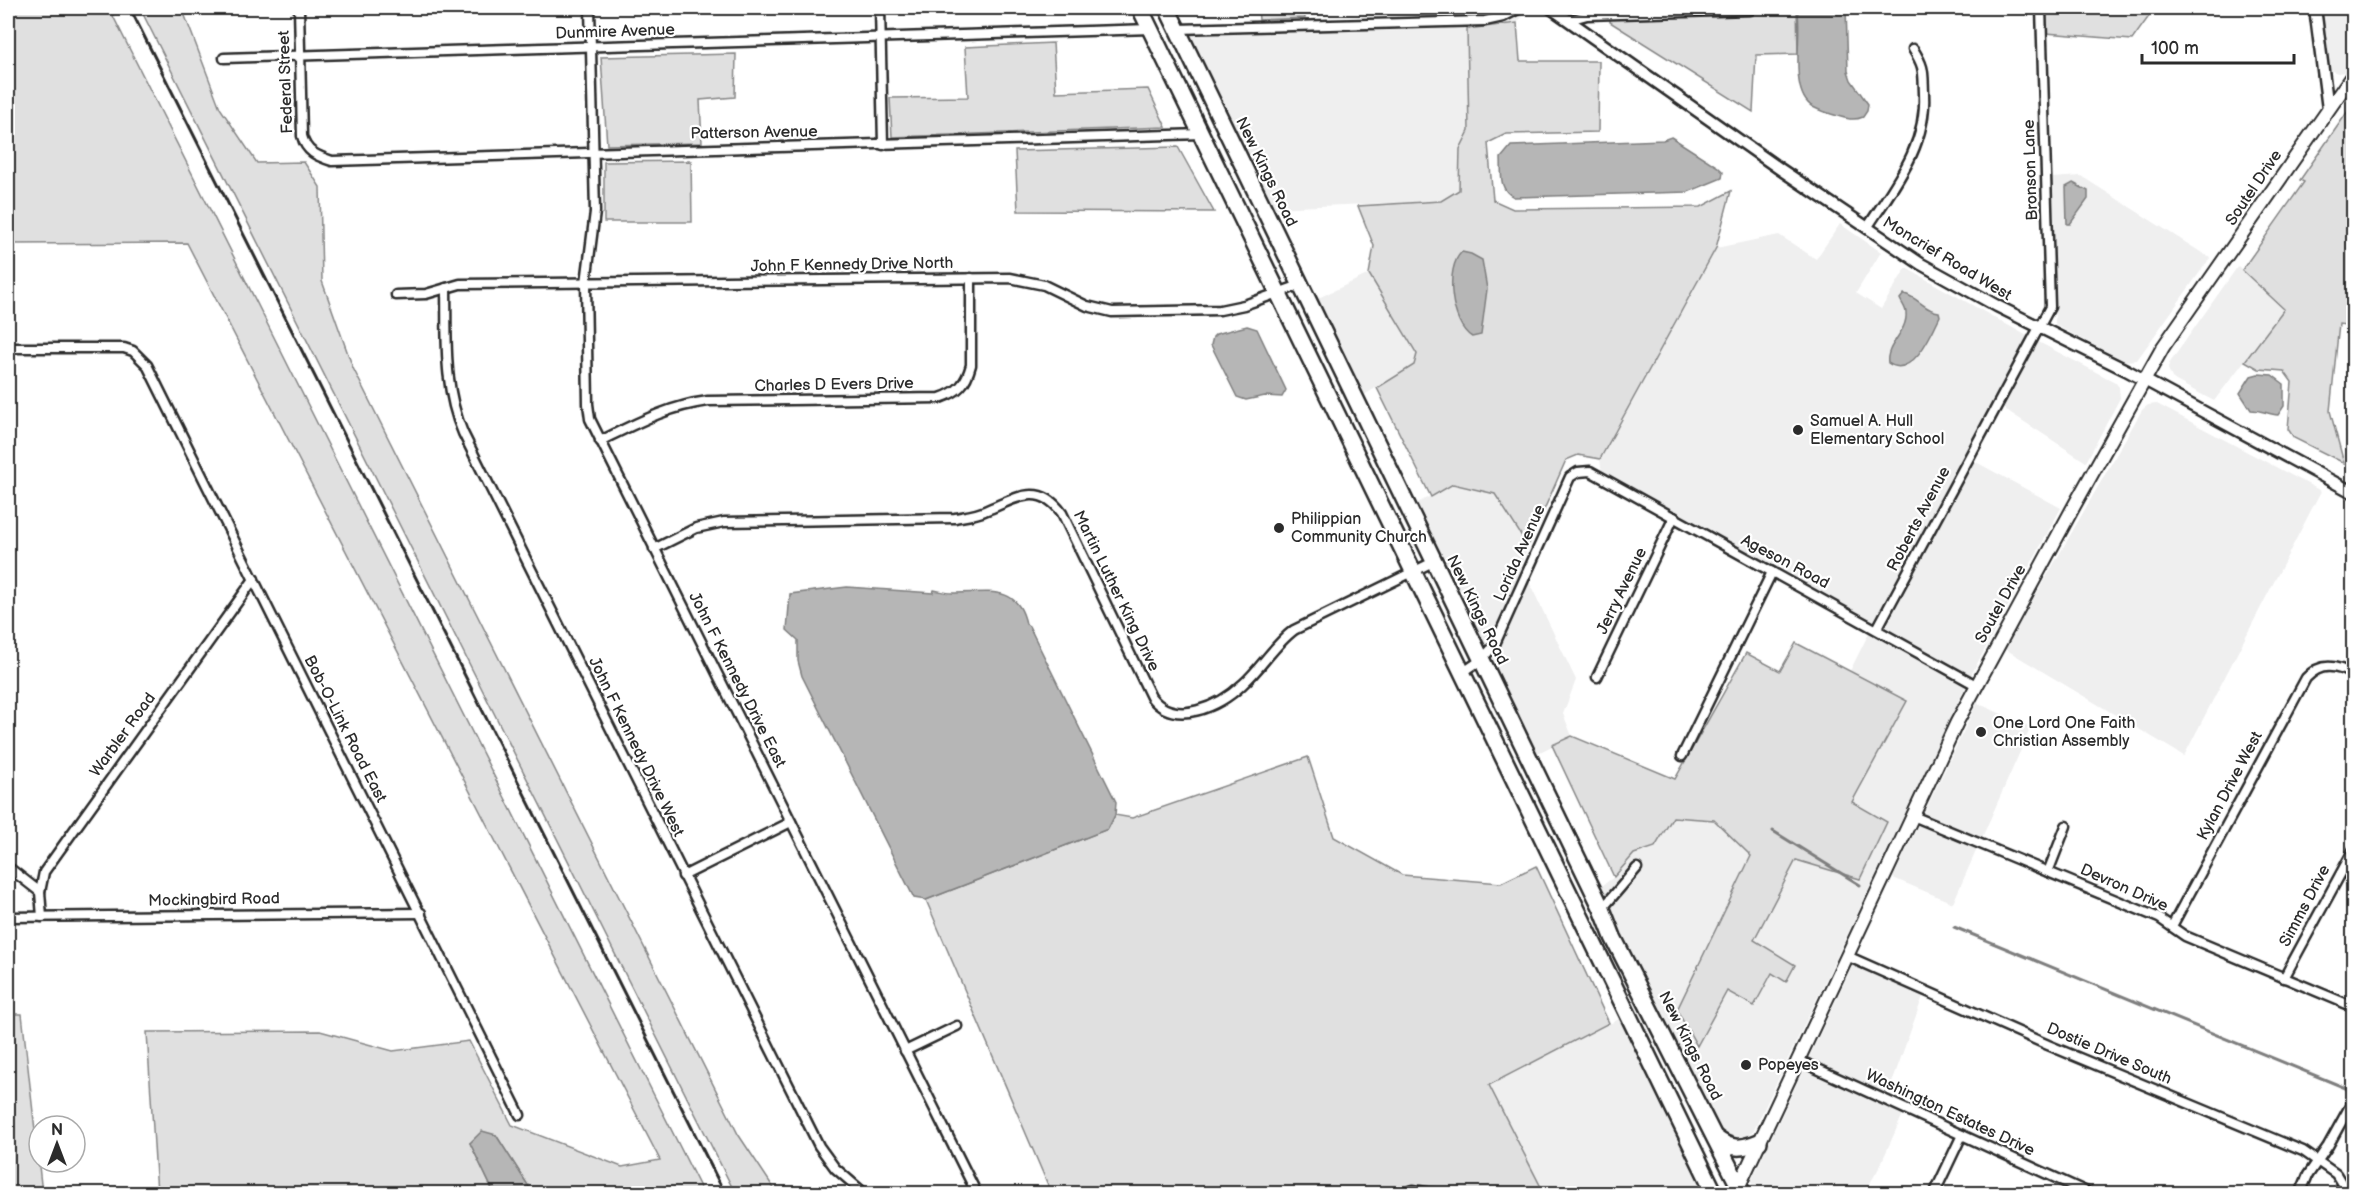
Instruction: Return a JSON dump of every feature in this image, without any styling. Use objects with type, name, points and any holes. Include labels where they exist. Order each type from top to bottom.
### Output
[{"type":"highway","points":[[1140,8],[1715,1194]]},
{"type":"highway","name":"New Kings Road","points":[[1167,8],[1602,909],[1613,937],[1716,1138],[1737,1191]]},
{"type":"highway","points":[[1716,1138],[1734,1148],[1746,1147],[1759,1142]]},
{"type":"main road","name":"Moncrief Road West","points":[[1551,8],[1921,264],[2354,493]]},
{"type":"main road","points":[[2315,8],[2328,109]]},
{"type":"main road","name":"Soutel Drive","points":[[1737,1191],[1976,685],[2144,380],[2165,345],[2354,73]]},
{"type":"street","name":"Federal Street","points":[[299,8],[302,136],[310,152]]},
{"type":"street","name":"John F Kennedy Drive East","points":[[590,8],[595,212],[586,283],[588,412],[600,441],[977,1194]]},
{"type":"street","points":[[880,8],[883,145]]},
{"type":"street","points":[[1178,29],[1485,21],[1503,17],[1520,8]]},
{"type":"street","name":"Bronson Lane","points":[[2039,328],[2050,307],[2041,8]]},
{"type":"street","points":[[1569,20],[1587,15],[1750,10]]},
{"type":"street","name":"Dunmire Avenue","points":[[224,58],[1151,29]]},
{"type":"street","points":[[1867,228],[1903,174],[1916,150],[1922,128],[1925,103],[1923,65],[1913,49]]},
{"type":"street","name":"Patterson Avenue","points":[[310,152],[332,161],[1201,134]]},
{"type":"street","name":"John F Kennedy Drive North","points":[[396,295],[426,294],[460,284],[971,278],[1028,280],[1044,285],[1087,306],[1112,312],[1220,310],[1244,305],[1300,285]]},
{"type":"street","name":"Charles D Evers Drive","points":[[600,441],[658,413],[690,403],[940,398],[950,395],[961,388],[968,377],[971,365],[971,278]]},
{"type":"street","name":"John F Kennedy Drive West","points":[[446,288],[448,381],[456,418],[819,1146],[835,1168],[865,1194]]},
{"type":"street","name":"Roberts Avenue","points":[[1877,629],[2039,328]]},
{"type":"street","name":"Bob-O-Link Road East","points":[[8,348],[116,347],[133,351],[147,365],[520,1115]]},
{"type":"street","name":"Ageson Road","points":[[1578,471],[1590,471],[1976,685]]},
{"type":"street","name":"Lorida Avenue","points":[[1462,672],[1481,660],[1494,646],[1570,477],[1578,471]]},
{"type":"street","name":"Martin Luther King Drive","points":[[654,549],[696,528],[724,522],[955,518],[985,511],[1016,497],[1037,495],[1047,498],[1056,504],[1062,513],[1151,697],[1163,708],[1182,714],[1193,712],[1231,693],[1253,674],[1282,639],[1294,630],[1434,562]]},
{"type":"street","name":"Jerry Avenue","points":[[1597,677],[1674,517]]},
{"type":"street","points":[[1682,756],[1772,572]]},
{"type":"street","name":"Warbler Road","points":[[42,917],[40,892],[44,872],[254,579]]},
{"type":"street","name":"Kylan Drive West","points":[[2172,926],[2306,678],[2313,670],[2322,666],[2342,668],[2354,675]]},
{"type":"street","name":"Devron Drive","points":[[1913,816],[2159,918],[2185,936],[2354,1007]]},
{"type":"street","points":[[683,876],[791,822]]},
{"type":"street","points":[[2048,872],[2066,826]]},
{"type":"street","name":"Simms Drive","points":[[2284,978],[2354,849]]},
{"type":"street","points":[[8,867],[40,892]]},
{"type":"street","points":[[1602,909],[1637,868]]},
{"type":"street","name":"Mockingbird Road","points":[[8,917],[421,913]]},
{"type":"street","points":[[1593,941],[1613,937]]},
{"type":"street","name":"Dostie Drive South","points":[[1847,956],[2048,1045],[2303,1151],[2336,1174],[2348,1194]]},
{"type":"street","points":[[906,1050],[957,1026]]},
{"type":"street","name":"Washington Estates Drive","points":[[1798,1060],[2091,1194]]},
{"type":"street","points":[[2300,1194],[2308,1175],[2328,1146],[2354,1099]]},
{"type":"street","points":[[1934,1194],[1962,1135]]},
{"type":"street","points":[[1403,1194],[1425,1190],[1438,1194]]},
{"type":"shaded area","points":[[8,8],[109,8],[703,1193],[540,1193],[529,1187],[496,1135],[470,1143],[494,1193],[157,1193],[147,1032],[320,1031],[393,1051],[469,1041],[512,1125],[622,1167],[660,1160],[187,243],[8,244]]},
{"type":"shaded area","points":[[140,8],[182,8],[220,108],[257,163],[304,162],[320,187],[322,281],[353,368],[738,1134],[777,1193],[735,1193]]},
{"type":"shaded area","points":[[1258,8],[1304,8],[1305,18],[1259,20]]},
{"type":"shaded area","points":[[1412,8],[1530,8],[1517,23],[1467,29],[1469,131],[1460,149],[1460,190],[1441,201],[1270,208],[1187,33],[1412,30]]},
{"type":"shaded area","points":[[1609,8],[1797,8],[1798,54],[1756,55],[1753,112],[1610,22]]},
{"type":"shaded area","points":[[1797,8],[1846,8],[1848,71],[1851,80],[1868,104],[1863,117],[1843,118],[1813,107],[1805,99],[1798,75],[1799,19]]},
{"type":"shaded area","points":[[2045,8],[2155,8],[2132,40],[2046,33]]},
{"type":"shaded area","points":[[2320,8],[2353,8],[2353,61],[2344,72],[2332,71],[2328,63]]},
{"type":"shaded area","points":[[1517,23],[1520,61],[1599,61],[1598,132],[1506,134],[1488,143],[1493,200],[1513,209],[1701,207],[1731,191],[1716,248],[1600,459],[1578,455],[1566,460],[1528,546],[1495,494],[1453,484],[1431,497],[1377,388],[1414,365],[1417,354],[1369,274],[1374,246],[1358,206],[1441,201],[1459,190],[1460,149],[1469,131],[1467,29]]},
{"type":"shaded area","points":[[1053,43],[1056,92],[1148,89],[1166,127],[892,137],[890,98],[968,97],[965,47]]},
{"type":"shaded area","points":[[736,54],[735,97],[700,100],[702,143],[607,145],[601,57]]},
{"type":"shaded area","points":[[2353,104],[2353,326],[2339,324],[2330,411],[2344,463],[2294,438],[2288,429],[2292,382],[2284,371],[2259,369],[2245,361],[2284,309],[2242,270],[2304,182],[2300,180]]},
{"type":"shaded area","points":[[1671,137],[1718,167],[1723,172],[1722,178],[1688,192],[1514,197],[1503,186],[1501,158],[1511,146],[1663,140]]},
{"type":"shaded area","points":[[1178,147],[1214,212],[1018,211],[1015,151]]},
{"type":"shaded area","points":[[691,161],[692,222],[604,222],[604,162]]},
{"type":"shaded area","points":[[2081,176],[2210,258],[2137,360],[2125,361],[2055,325],[2051,178]]},
{"type":"shaded area","points":[[2073,183],[2088,191],[2088,199],[2070,224],[2067,224],[2066,187]]},
{"type":"shaded area","points":[[1840,224],[1881,252],[1856,293],[1881,309],[1906,268],[2115,382],[2119,387],[2120,398],[2086,462],[1994,402],[1965,456],[2061,508],[1971,675],[1755,1128],[1740,1143],[1720,1134],[1599,888],[1614,877],[1634,854],[1655,847],[1673,817],[1714,820],[1751,856],[1678,1010],[1697,1046],[1727,990],[1772,973],[1786,982],[1795,965],[1754,940],[1796,860],[1852,802],[1907,701],[1850,671],[1874,623],[1602,473],[1600,459],[1716,248],[1779,235],[1816,259]]},
{"type":"shaded area","points":[[1462,252],[1482,260],[1487,289],[1481,335],[1472,337],[1459,321],[1452,296],[1453,270],[1456,259]]},
{"type":"shaded area","points":[[2238,266],[2284,309],[2214,401],[2176,381],[2168,369],[2169,364]]},
{"type":"shaded area","points":[[1369,274],[1417,354],[1414,365],[1359,398],[1312,301]]},
{"type":"shaded area","points":[[1904,294],[1939,312],[1940,316],[1920,352],[1913,360],[1897,367],[1888,363],[1888,356],[1906,320],[1906,311],[1900,299]]},
{"type":"shaded area","points":[[1247,326],[1257,329],[1286,390],[1282,397],[1265,396],[1246,400],[1237,397],[1211,345],[1216,334]]},
{"type":"shaded area","points":[[2272,375],[2284,384],[2284,406],[2278,415],[2251,410],[2240,393],[2251,376]]},
{"type":"shaded area","points":[[2157,404],[2321,491],[2184,756],[2005,649],[2142,410],[2148,405]]},
{"type":"shaded area","points":[[1453,484],[1495,494],[1528,546],[1521,565],[1576,680],[1563,714],[1572,736],[1532,756],[1412,506]]},
{"type":"shaded area","points":[[847,587],[933,593],[934,590],[950,593],[987,592],[1007,596],[1015,602],[1022,611],[1026,624],[1116,802],[1115,815],[1108,829],[926,900],[914,898],[802,676],[798,661],[798,640],[787,630],[790,594]]},
{"type":"shaded area","points":[[1796,643],[1907,701],[1852,802],[1887,822],[1860,879],[1796,860],[1754,940],[1795,965],[1786,982],[1772,973],[1754,1006],[1727,991],[1697,1046],[1677,1010],[1751,856],[1714,820],[1673,817],[1655,847],[1634,854],[1614,877],[1552,745],[1572,736],[1675,779],[1746,653],[1780,671]]},
{"type":"shaded area","points":[[1977,703],[2031,727],[1953,903],[1893,878]]},
{"type":"shaded area","points":[[1308,757],[1334,837],[1402,875],[1501,883],[1536,866],[1609,1023],[1489,1085],[1544,1193],[1046,1193],[1048,1185],[926,900],[1108,829],[1115,815],[1132,818]]},
{"type":"shaded area","points":[[1853,964],[1923,996],[1884,1105],[1903,1114],[1879,1168],[1864,1193],[1755,1193],[1751,1182]]},
{"type":"shaded area","points":[[8,1014],[22,1014],[33,1114],[27,1114],[27,1174],[40,1174],[42,1193],[8,1193]]},
{"type":"shaded area","points":[[1621,1018],[1706,1193],[1544,1193],[1489,1085]]},
{"type":"shaded area","points":[[482,1131],[496,1135],[529,1187],[540,1193],[494,1193],[470,1143]]},
{"type":"waterway","points":[[1773,831],[1860,885]]},
{"type":"waterway","points":[[1954,927],[2348,1089]]},
{"type":"railway","points":[[130,8],[725,1194]]},
{"type":"place","name":"Samuel A. Hull Elementary School","points":[[1798,430]]},
{"type":"place","name":"Philippian Community Church","points":[[1279,528]]},
{"type":"place","name":"One Lord One Faith Christian Assembly","points":[[1981,732]]},
{"type":"place","name":"Popeyes","points":[[1746,1065]]}]
